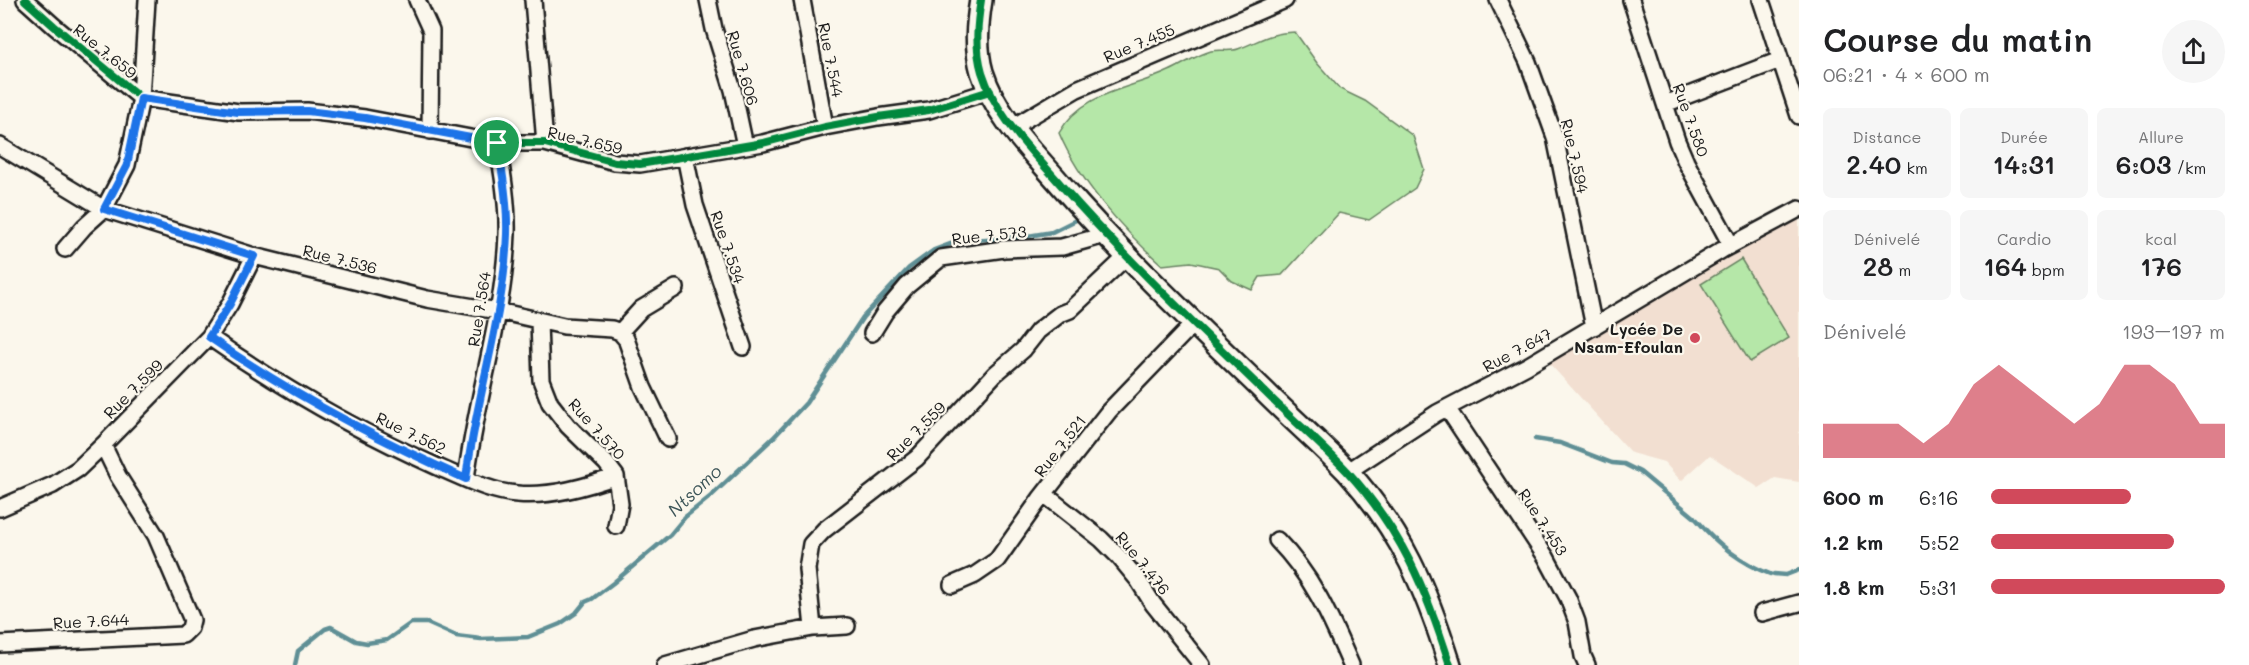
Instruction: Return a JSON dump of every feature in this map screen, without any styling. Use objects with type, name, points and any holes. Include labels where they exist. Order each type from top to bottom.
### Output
[{"type":"street","name":"Rue 7.659","points":[[25,0],[141,98],[238,112],[307,111],[365,118],[497,143],[545,143],[615,162],[640,164],[763,143],[825,127],[929,110],[990,90]]},
{"type":"street","points":[[65,249],[104,209],[127,165],[141,98],[147,0]]},
{"type":"street","points":[[417,0],[431,31],[430,130]]},
{"type":"street","points":[[533,0],[545,143]]},
{"type":"street","name":"Rue 7.606","points":[[708,0],[714,29],[733,90],[744,146]]},
{"type":"street","name":"Rue 7.544","points":[[802,0],[825,127]]},
{"type":"street","points":[[981,0],[977,29],[978,52],[990,90],[1011,128],[1126,257],[1347,471],[1399,540],[1417,572],[1437,621],[1450,665]]},
{"type":"street","name":"Rue 7.455","points":[[1011,128],[1077,89],[1285,0]]},
{"type":"street","name":"Rue 7.594","points":[[1498,0],[1528,62],[1555,137],[1594,327]]},
{"type":"street","name":"Rue 7.580","points":[[1631,0],[1686,162],[1731,245]]},
{"type":"street","points":[[1761,0],[1799,116]]},
{"type":"street","points":[[1665,104],[1780,60]]},
{"type":"street","name":"Rue 7.564","points":[[466,479],[470,441],[498,311],[507,234],[505,183],[497,143]]},
{"type":"street","name":"Rue 7.536","points":[[0,146],[104,209],[254,256],[427,299],[498,311],[564,326],[612,329],[620,332]]},
{"type":"street","name":"Rue 7.534","points":[[685,156],[695,205],[743,347]]},
{"type":"street","name":"Rue 7.647","points":[[1347,471],[1447,408],[1594,327],[1731,245],[1799,209]]},
{"type":"street","name":"Rue 7.573","points":[[872,333],[885,312],[907,286],[940,258],[1004,249],[1062,247],[1105,235]]},
{"type":"street","name":"Rue 7.599","points":[[0,508],[52,485],[78,469],[103,445],[209,337],[230,304],[254,256]]},
{"type":"street","name":"Rue 7.559","points":[[813,628],[807,569],[811,544],[824,530],[917,458],[995,374],[1023,350],[1038,331],[1060,314],[1070,310],[1126,257]]},
{"type":"street","points":[[668,439],[644,387],[626,339],[620,332],[641,309],[676,288]]},
{"type":"street","name":"Rue 7.570","points":[[539,321],[541,380],[550,403],[568,426],[616,476],[620,504],[616,526]]},
{"type":"street","name":"Rue 7.521","points":[[952,585],[975,575],[997,560],[1044,494],[1109,411],[1194,322]]},
{"type":"street","name":"Rue 7.562","points":[[209,337],[310,402],[405,452],[482,486],[517,494],[581,489],[616,476]]},
{"type":"street","name":"Rue 7.453","points":[[1447,408],[1546,556],[1568,598],[1577,622],[1583,656],[1587,665]]},
{"type":"street","name":"Rue 7.644","points":[[0,644],[183,635],[190,628],[192,620],[156,536],[118,476],[103,445]]},
{"type":"street","name":"Rue 7.476","points":[[1044,494],[1101,539],[1119,557],[1202,665]]},
{"type":"street","points":[[1277,540],[1294,558],[1316,588],[1351,665]]},
{"type":"street","points":[[1762,613],[1799,603]]},
{"type":"street","points":[[665,665],[754,639],[813,628],[847,626]]},
{"type":"shaded area","name":"Lycée De Nsam-Efoulan","points":[[1799,219],[1799,482],[1775,478],[1759,488],[1710,455],[1681,481],[1664,462],[1631,453],[1549,363],[1737,250]]},
{"type":"green space","points":[[1295,32],[1317,63],[1340,89],[1365,101],[1413,136],[1424,169],[1415,188],[1369,220],[1339,213],[1282,275],[1260,277],[1252,290],[1232,281],[1219,268],[1191,262],[1162,265],[1103,204],[1078,169],[1059,133],[1081,108],[1108,93],[1174,69],[1214,50],[1235,50],[1272,35]]},
{"type":"green space","points":[[1741,259],[1789,338],[1750,362],[1701,284]]},
{"type":"waterway","name":"Ntsomo","points":[[295,665],[298,651],[325,629],[331,627],[356,641],[367,643],[387,640],[411,623],[427,623],[456,636],[481,639],[528,637],[560,624],[670,535],[685,517],[773,438],[806,403],[863,317],[909,268],[934,250],[958,241],[1052,232],[1076,220]]},
{"type":"waterway","points":[[1535,439],[1560,443],[1612,463],[1624,464],[1640,472],[1694,517]]},
{"type":"waterway","points":[[1697,520],[1730,552],[1770,574]]},
{"type":"waterway","points":[[1774,574],[1786,575],[1799,570]]},
{"type":"cycle path","points":[[25,0],[141,98],[239,112],[307,111],[365,118],[497,143],[545,143],[615,162],[640,164],[763,143],[825,127],[929,110],[990,91]]},
{"type":"cycle path","points":[[981,0],[978,18],[978,54],[988,88],[1006,119],[1039,160],[1111,240],[1187,317],[1337,461],[1366,493],[1383,516],[1410,562],[1432,611],[1450,665]]},
{"type":"place","name":"Lycée De Nsam-Efoulan","points":[[1695,338]]},
{"type":"route","points":[[141,98],[238,112],[307,111],[365,118],[497,143],[505,183],[507,234],[498,311],[470,441],[466,479],[405,452],[310,402],[209,337],[230,304],[254,256],[104,209],[127,165],[141,98]]}]
